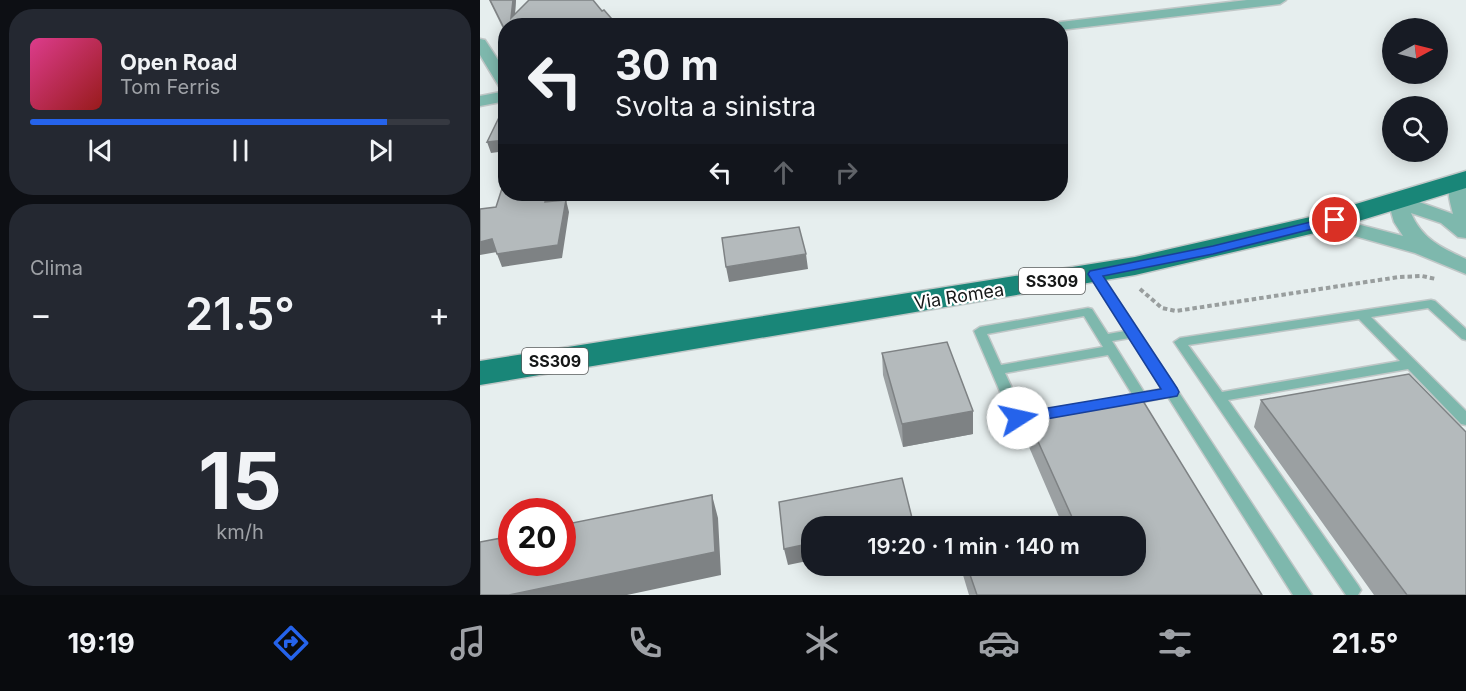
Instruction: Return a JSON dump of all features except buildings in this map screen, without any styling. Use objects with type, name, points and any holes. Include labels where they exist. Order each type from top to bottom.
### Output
[{"type":"main road","name":"Via Romea","points":[[480,373],[1095,274],[1213,250],[1326,222],[1463,180]]},
{"type":"street","points":[[1068,25],[1280,0]]},
{"type":"street","points":[[480,43],[498,72]]},
{"type":"street","points":[[480,101],[498,98]]},
{"type":"street","points":[[1463,180],[1458,194],[1466,222]]},
{"type":"street","points":[[1428,250],[1408,230],[1399,211],[1398,201],[1448,219],[1466,232]]},
{"type":"street","points":[[1326,222],[1428,250],[1466,267]]},
{"type":"lane","points":[[1095,274],[1303,595]]},
{"type":"lane","points":[[1352,590],[1180,342],[1431,304],[1466,336]]},
{"type":"lane","points":[[1062,411],[1018,418],[980,330],[1088,312],[1140,397]]},
{"type":"lane","points":[[1362,315],[1466,420]]},
{"type":"lane","points":[[997,370],[1108,344],[1133,333]]},
{"type":"lane","points":[[1218,397],[1410,364]]},
{"type":"lane","points":[[1118,401],[1171,392]]},
{"type":"route","points":[[1018,418],[1171,392],[1095,274],[1213,250],[1335,220]]}]
